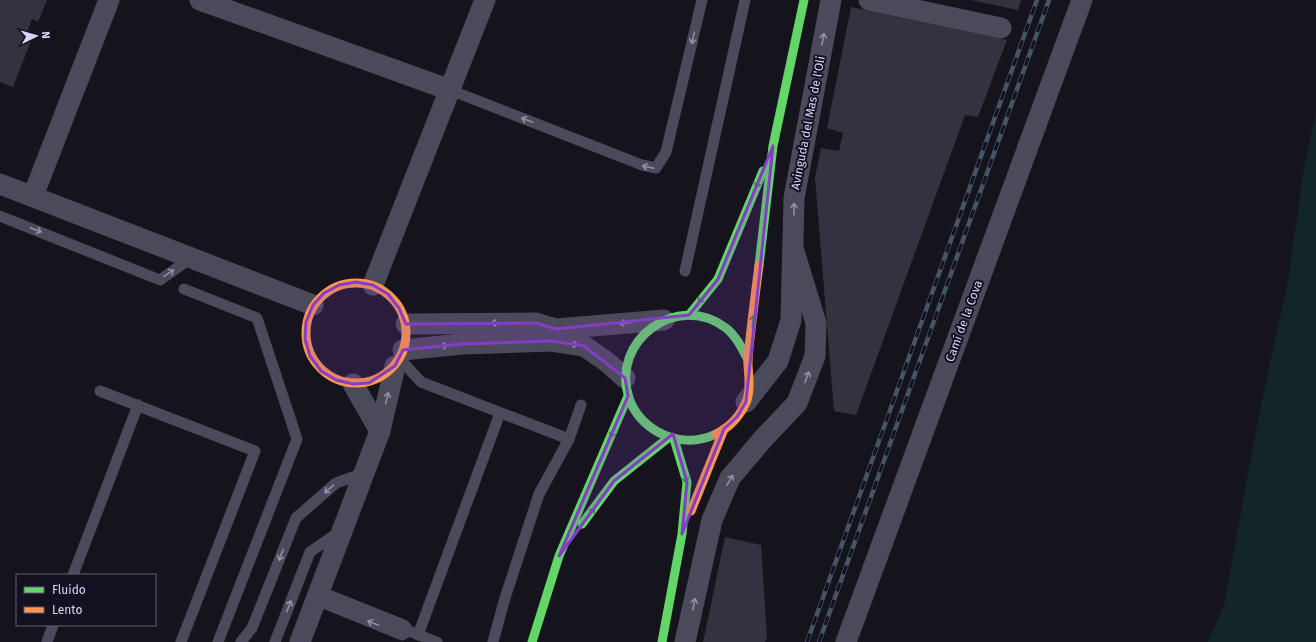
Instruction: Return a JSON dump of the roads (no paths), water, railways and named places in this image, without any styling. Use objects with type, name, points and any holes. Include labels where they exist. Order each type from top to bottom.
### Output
[{"type":"main road","points":[[627,387],[637,414],[651,428],[671,438],[692,441],[709,437],[724,429],[737,417],[746,402],[751,381],[748,360],[773,146],[804,0]]},
{"type":"main road","points":[[689,315],[718,279],[773,146]]},
{"type":"main road","points":[[356,282],[373,286],[388,294],[399,308],[406,324],[406,337],[399,358],[383,376],[369,383],[353,384],[336,380],[321,371],[310,356],[305,340],[306,322],[313,305],[324,293],[339,285],[356,282]]},
{"type":"main road","points":[[532,642],[559,556],[627,387],[628,360],[636,343],[648,330],[664,320],[676,316],[689,315],[708,318],[726,328],[740,342],[748,360]]},
{"type":"main road","points":[[682,534],[724,429]]},
{"type":"main road","points":[[662,642],[682,534],[687,482],[671,438]]},
{"type":"main road","points":[[559,556],[614,481],[671,438]]},
{"type":"street","points":[[32,196],[109,0]]},
{"type":"street","points":[[200,0],[450,90]]},
{"type":"street","points":[[373,286],[485,0]]},
{"type":"street","name":"Avinguda del Mas de l'Oli","points":[[746,402],[778,361],[791,320],[794,198],[831,0]]},
{"type":"street","points":[[869,0],[1002,28]]},
{"type":"street","name":"Camí de la Cova","points":[[846,642],[1082,0]]},
{"type":"street","points":[[0,184],[313,305]]},
{"type":"street","name":"Avinguda del Mas de l'Oli","points":[[686,642],[712,520],[730,478],[762,440],[797,403],[815,356],[816,323],[793,248]]},
{"type":"street","points":[[406,324],[536,323],[556,329],[664,320]]},
{"type":"street","points":[[300,642],[380,431],[399,358],[462,344],[552,341],[584,346],[607,362],[627,387]]},
{"type":"street","points":[[353,384],[380,431]]},
{"type":"lane","points":[[450,90],[642,165],[656,168],[666,152],[702,0]]},
{"type":"lane","points":[[685,271],[745,0]]},
{"type":"lane","points":[[0,216],[160,280],[191,258]]},
{"type":"lane","points":[[184,289],[257,318],[297,439],[218,642]]},
{"type":"lane","points":[[399,358],[421,382],[568,439]]},
{"type":"lane","points":[[100,390],[255,451],[181,642]]},
{"type":"lane","points":[[72,574],[138,405]]},
{"type":"lane","points":[[493,642],[505,598],[539,494],[568,439],[582,405]]},
{"type":"lane","points":[[413,633],[500,413]]},
{"type":"lane","points":[[241,642],[252,628],[296,518],[336,483],[364,473]]},
{"type":"lane","points":[[275,642],[310,552],[342,530]]},
{"type":"lane","points":[[317,596],[402,635],[413,633],[437,642]]},
{"type":"lane","points":[[47,642],[53,626]]},
{"type":"railway","points":[[807,642],[1037,0]]},
{"type":"railway","points":[[819,642],[1049,0]]}]
